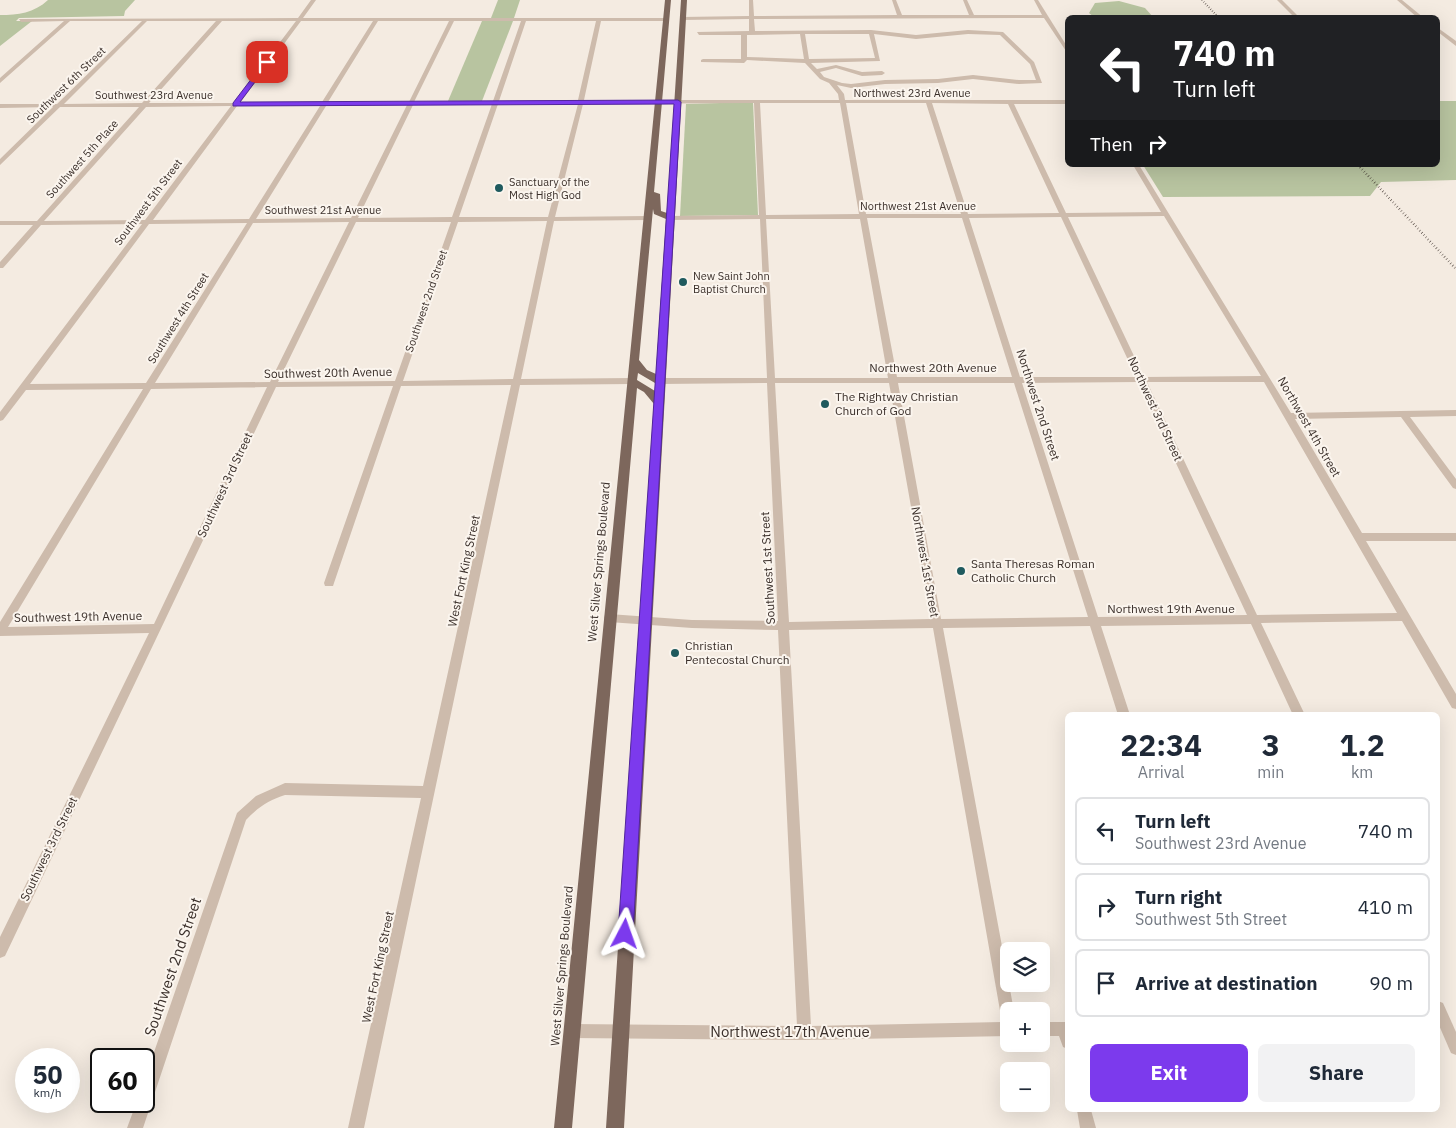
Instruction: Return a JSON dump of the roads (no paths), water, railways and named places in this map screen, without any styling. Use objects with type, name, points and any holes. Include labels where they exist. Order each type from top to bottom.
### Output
[{"type":"main road","name":"West Silver Springs Boulevard","points":[[563,1128],[570,1031],[668,0]]},
{"type":"main road","points":[[615,1128],[619,1032],[678,102],[682,31],[678,16],[684,0]]},
{"type":"main road","points":[[668,8],[678,16]]},
{"type":"main road","points":[[666,19],[674,20],[682,31]]},
{"type":"main road","points":[[652,164],[658,169],[655,208],[660,215],[670,218]]},
{"type":"main road","points":[[647,218],[655,221],[664,230],[661,263],[667,266]]},
{"type":"main road","points":[[634,360],[643,372],[660,381]]},
{"type":"main road","points":[[632,381],[648,390],[658,402]]},
{"type":"street","name":"Southwest 5th Street","points":[[0,418],[314,0]]},
{"type":"street","points":[[751,0],[752,32]]},
{"type":"street","points":[[894,0],[900,17]]},
{"type":"street","points":[[965,0],[972,16]]},
{"type":"street","points":[[1036,0],[1065,49]]},
{"type":"street","points":[[1278,0],[1295,15]]},
{"type":"street","points":[[1399,0],[1418,15]]},
{"type":"street","points":[[678,16],[1046,16]]},
{"type":"street","name":"Southwest 4th Street","points":[[0,631],[148,387],[377,19]]},
{"type":"street","name":"Southwest 3rd Street","points":[[0,951],[272,386],[452,19]]},
{"type":"street","points":[[21,20],[666,19]]},
{"type":"street","points":[[0,81],[69,20]]},
{"type":"street","name":"Southwest 5th Place","points":[[0,266],[220,20]]},
{"type":"street","name":"Southwest 2nd Street","points":[[329,583],[524,20]]},
{"type":"street","name":"West Fort King Street","points":[[356,1128],[518,383],[551,220],[581,102],[599,20]]},
{"type":"street","name":"Southwest 6th Street","points":[[0,163],[145,21]]},
{"type":"street","points":[[698,33],[744,32],[802,32],[872,32],[916,37],[968,32],[1001,32],[1032,63],[1040,82],[973,77],[938,82],[885,82],[851,86],[832,83],[822,78],[806,61],[802,32]]},
{"type":"street","points":[[703,61],[744,61],[744,32]]},
{"type":"street","points":[[872,32],[885,82]]},
{"type":"street","points":[[1440,32],[1456,44]]},
{"type":"street","points":[[744,58],[806,61],[878,60]]},
{"type":"street","points":[[816,72],[835,66],[860,74],[882,73]]},
{"type":"street","points":[[860,74],[862,79],[860,84]]},
{"type":"street","points":[[832,83],[841,98],[851,86]]},
{"type":"street","name":"Northwest 23rd Avenue","points":[[757,101],[841,98],[928,103],[1065,102]]},
{"type":"street","name":"Northwest 1st Street","points":[[841,98],[1006,1002]]},
{"type":"street","name":"Southwest 23rd Avenue","points":[[0,106],[757,101]]},
{"type":"street","name":"Southwest 1st Street","points":[[757,101],[804,1033]]},
{"type":"street","name":"Northwest 2nd Street","points":[[928,103],[1123,712]]},
{"type":"street","name":"Northwest 3rd Street","points":[[1011,103],[1298,712]]},
{"type":"street","name":"Northwest 4th Street","points":[[1137,167],[1267,379],[1456,704]]},
{"type":"street","name":"Northwest 21st Avenue","points":[[670,218],[1167,214]]},
{"type":"street","name":"Southwest 21st Avenue","points":[[0,223],[647,218]]},
{"type":"street","name":"Northwest 20th Avenue","points":[[660,381],[1267,379]]},
{"type":"street","name":"Southwest 20th Avenue","points":[[24,387],[632,381]]},
{"type":"street","points":[[1288,416],[1456,413]]},
{"type":"street","points":[[1403,414],[1456,486]]},
{"type":"street","points":[[1359,537],[1456,537]]},
{"type":"street","name":"Northwest 19th Avenue","points":[[936,624],[1405,617]]},
{"type":"street","points":[[609,618],[645,619],[692,624],[784,626],[936,624]]},
{"type":"street","name":"Southwest 19th Avenue","points":[[0,631],[157,628]]},
{"type":"street","name":"Southwest 2nd Street","points":[[135,1128],[241,817],[250,806],[265,796],[285,789],[429,792]]},
{"type":"street","points":[[1440,1012],[1456,1048]]},
{"type":"street","name":"Northwest 17th Avenue","points":[[570,1031],[804,1033],[1000,1030]]},
{"type":"street","points":[[1050,1030],[1065,1033]]},
{"type":"street","points":[[1084,1112],[1088,1128]]},
{"type":"railway","points":[[1202,0],[1216,15]]},
{"type":"railway","points":[[1360,167],[1456,269]]},
{"type":"place","name":"Sanctuary of the Most High God","points":[[499,188]]},
{"type":"place","name":"New Saint John Baptist Church","points":[[683,282]]},
{"type":"place","name":"The Rightway Christian Church of God","points":[[825,404]]},
{"type":"place","name":"Santa Theresas Roman Catholic Church","points":[[961,571]]},
{"type":"place","name":"Christian Pentecostal Church","points":[[675,653]]}]
